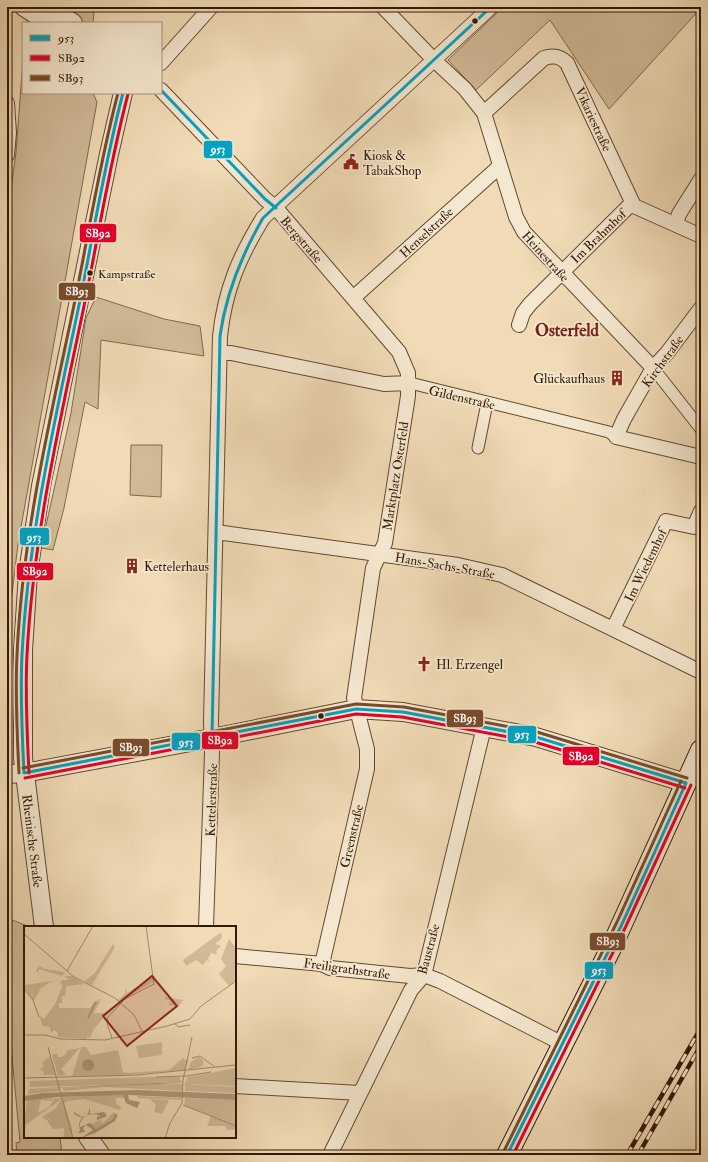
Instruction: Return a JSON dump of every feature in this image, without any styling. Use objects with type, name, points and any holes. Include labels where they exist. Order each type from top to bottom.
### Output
[{"type":"main road","points":[[507,1155],[629,910],[701,750]]},
{"type":"street","points":[[24,7],[47,22]]},
{"type":"street","points":[[48,7],[70,22]]},
{"type":"street","points":[[162,62],[211,7]]},
{"type":"street","name":"Heinestraße","points":[[383,7],[465,90],[484,113],[520,227],[528,238],[654,368],[701,429]]},
{"type":"street","name":"Kettelerstraße","points":[[206,926],[212,738],[220,353],[222,317],[232,279],[250,240],[263,218],[276,208],[491,7]]},
{"type":"street","name":"Vikariestraße","points":[[484,113],[544,58],[553,56],[562,59],[567,63],[632,203]]},
{"type":"street","name":"Bergstraße","points":[[162,91],[264,199],[276,208],[353,298],[398,352],[406,365],[410,383]]},
{"type":"street","name":"Rheinische Straße","points":[[44,926],[16,773],[22,704],[23,650],[31,547],[41,486],[122,94]]},
{"type":"street","points":[[7,103],[9,133],[7,155]]},
{"type":"street","name":"Henselstraße","points":[[353,298],[500,166]]},
{"type":"street","points":[[676,224],[679,214],[701,179]]},
{"type":"street","points":[[632,203],[638,208],[701,236]]},
{"type":"street","name":"Im Brahmhof","points":[[519,325],[523,313],[530,304],[632,203]]},
{"type":"street","name":"Kirchstraße","points":[[616,437],[624,419],[654,368],[701,308]]},
{"type":"street","name":"Gildenstraße","points":[[220,353],[231,353],[384,384],[410,383],[486,403],[609,432],[616,437],[701,457]]},
{"type":"street","name":"Marktplatz Osterfeld","points":[[356,709],[354,698],[373,568],[385,543],[410,383]]},
{"type":"street","points":[[478,448],[486,403]]},
{"type":"street","name":"Im Wiedemhof","points":[[613,629],[666,521],[694,527],[701,511]]},
{"type":"street","name":"Hans-Sachs-Straße","points":[[216,532],[471,568],[510,578],[701,672]]},
{"type":"street","points":[[16,773],[212,738],[356,709],[403,712],[551,740],[686,783]]},
{"type":"street","name":"Greenstraße","points":[[322,964],[367,769],[367,749],[360,719],[356,709]]},
{"type":"street","name":"Baustraße","points":[[330,1155],[412,990],[424,975],[484,727]]},
{"type":"street","name":"Freiligrathstraße","points":[[236,956],[322,964],[330,968],[410,976],[424,975],[440,981],[563,1044]]},
{"type":"street","points":[[236,1086],[360,1093]]},
{"type":"street","points":[[89,1138],[101,1155]]},
{"type":"shaded area","points":[[29,7],[84,7],[94,13],[93,22],[27,22]]},
{"type":"shaded area","points":[[503,7],[701,8],[609,109],[550,20],[476,90],[448,60]]},
{"type":"shaded area","points":[[22,72],[22,94],[93,94],[97,102],[18,544],[7,636],[7,216],[16,153]]},
{"type":"shaded area","points":[[96,297],[164,319],[200,326],[204,356],[101,340],[98,409],[85,402],[64,508],[53,550],[41,548],[71,413],[86,318]]},
{"type":"shaded area","points":[[131,445],[162,445],[161,497],[130,495]]},
{"type":"shaded area","points":[[7,918],[27,926],[24,926],[24,1138],[60,1138],[62,1155],[17,1155],[16,1143],[20,1142],[7,1003]]},
{"type":"railway","points":[[627,1155],[701,1028]]},
{"type":"railway","points":[[638,1155],[701,1045]]},
{"type":"transit line","name":"953","points":[[212,738],[220,336],[230,290],[241,261],[263,218],[491,7]]},
{"type":"transit line","name":"953","points":[[162,91],[265,199],[276,208]]},
{"type":"transit line","name":"SB93","points":[[19,773],[16,670],[24,568],[46,439],[99,174],[118,94]]},
{"type":"transit line","name":"953","points":[[123,94],[104,174],[51,438],[36,524],[25,611],[21,670],[24,773],[356,709],[403,712],[536,737],[686,783]]},
{"type":"transit line","name":"SB92","points":[[29,773],[26,670],[30,612],[41,525],[56,439],[109,175],[128,94]]},
{"type":"transit line","name":"SB93","points":[[23,768],[356,704],[404,707],[537,732],[687,778]]},
{"type":"transit line","name":"SB92","points":[[25,778],[356,714],[402,717],[535,742],[685,788]]},
{"type":"transit line","name":"SB93","points":[[503,1153],[617,922],[681,781]]},
{"type":"transit line","name":"953","points":[[507,1155],[622,924],[686,783]]},
{"type":"transit line","name":"SB92","points":[[513,1155],[626,926],[691,785]]},
{"type":"place","name":"Kiosk & TabakShop","points":[[351,162]]},
{"type":"place","name":"Kampstraße","points":[[90,273]]},
{"type":"place","name":"Glückaufhaus","points":[[617,378]]},
{"type":"place","name":"Kettelerhaus","points":[[132,566]]},
{"type":"place","name":"Hl. Erzengel","points":[[424,664]]},
{"type":"district","name":"Osterfeld","points":[[567,330]]}]
